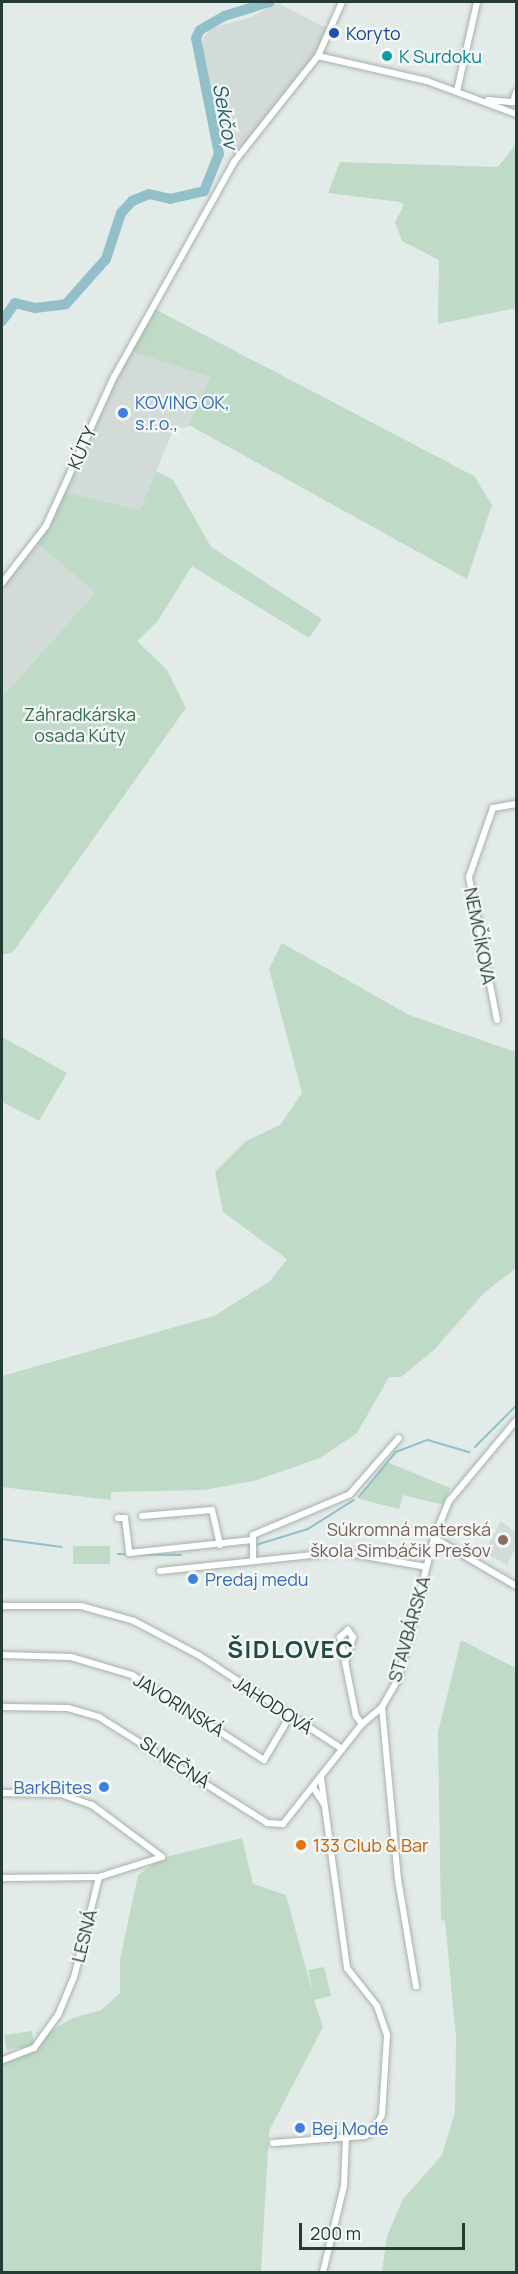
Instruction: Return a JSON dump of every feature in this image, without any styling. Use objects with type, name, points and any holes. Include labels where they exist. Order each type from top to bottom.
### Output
[{"type":"street","points":[[342,2],[318,56],[457,91],[516,114]]},
{"type":"street","points":[[457,91],[477,2]]},
{"type":"street","name":"KÚTY","points":[[2,583],[46,526],[114,377],[234,162],[318,56]]},
{"type":"street","points":[[482,100],[515,99]]},
{"type":"street","name":"NEMČÍKOVA","points":[[496,1020],[469,877],[493,808],[516,804]]},
{"type":"street","name":"STAVBÁRSKA","points":[[321,1777],[362,1724],[382,1707],[398,1679],[435,1538],[460,1484],[516,1421]]},
{"type":"street","points":[[118,1518],[125,1518],[129,1553],[252,1540],[350,1494],[382,1451],[399,1438]]},
{"type":"street","points":[[142,1516],[212,1510],[220,1545]]},
{"type":"street","points":[[435,1538],[516,1586]]},
{"type":"street","points":[[252,1540],[253,1561]]},
{"type":"street","points":[[160,1571],[342,1552],[426,1567]]},
{"type":"street","name":"JAHODOVÁ","points":[[2,1606],[81,1606],[134,1621],[164,1635],[342,1749]]},
{"type":"street","name":"JAVORINSKÁ","points":[[2,1656],[71,1656],[132,1675],[264,1760],[290,1716]]},
{"type":"street","points":[[345,1663],[356,1716],[362,1724]]},
{"type":"street","name":"SLNEČNÁ","points":[[2,1707],[68,1708],[99,1717],[272,1825],[283,1824],[321,1777]]},
{"type":"street","points":[[382,1707],[399,1879],[416,1987]]},
{"type":"street","points":[[273,2144],[365,2136],[379,2124],[387,2035],[377,2006],[347,1968],[321,1777]]},
{"type":"street","points":[[313,1787],[327,1808]]},
{"type":"street","points":[[2,1792],[61,1794],[92,1805],[162,1857],[99,1877],[2,1878]]},
{"type":"street","name":"LESNÁ","points":[[2,2060],[34,2048],[58,2015],[74,1977],[99,1877]]},
{"type":"street","points":[[323,2272],[344,2186],[346,2137]]},
{"type":"shaded area","points":[[278,3],[332,31],[319,57],[236,163],[201,58],[203,39],[211,28],[249,18]]},
{"type":"shaded area","points":[[129,351],[210,377],[188,427],[174,428],[140,510],[64,492]]},
{"type":"shaded area","points":[[35,541],[95,593],[2,697],[2,584]]},
{"type":"shaded area","name":"Súkromná materská škola Simbáčik Prešov","points":[[501,1521],[516,1533],[516,1547],[507,1565],[484,1552]]},
{"type":"green space","points":[[516,144],[516,308],[438,324],[439,260],[402,241],[395,222],[404,205],[400,202],[328,193],[340,162],[498,167]]},
{"type":"green space","points":[[153,308],[474,476],[492,505],[467,579],[189,425],[210,377],[129,351]]},
{"type":"green space","name":"Záhradkárska osada Kúty","points":[[156,471],[173,480],[211,547],[322,619],[309,638],[192,566],[157,622],[137,641],[167,670],[186,708],[13,952],[2,955],[2,697],[95,593],[35,541],[64,492],[140,510]]},
{"type":"green space","points":[[282,943],[409,1015],[516,1052],[516,1268],[485,1292],[434,1350],[401,1377],[389,1377],[357,1433],[320,1458],[254,1481],[204,1490],[111,1492],[111,1500],[2,1487],[2,1376],[214,1316],[270,1281],[287,1259],[223,1212],[215,1172],[246,1141],[280,1125],[302,1093],[269,969]]},
{"type":"green space","points":[[2,1037],[67,1073],[39,1121],[2,1102]]},
{"type":"green space","points":[[387,1462],[450,1488],[444,1505],[403,1495],[399,1509],[359,1499]]},
{"type":"green space","points":[[73,1546],[110,1546],[110,1564],[73,1564]]},
{"type":"green space","points":[[461,1640],[516,1668],[516,2272],[382,2272],[387,2236],[403,2199],[442,2155],[455,2112],[456,2037],[445,1921],[441,1920],[438,1732]]},
{"type":"green space","points":[[242,1838],[253,1884],[286,1895],[314,1998],[308,1970],[324,1967],[331,1996],[314,2000],[323,2027],[269,2131],[261,2272],[2,2272],[2,2061],[35,2049],[48,2032],[73,2018],[101,2010],[120,1993],[120,1959],[138,1875],[162,1858]]},
{"type":"green space","points":[[32,2031],[34,2046],[6,2050],[4,2035]]},
{"type":"waterway","name":"Sekčov","points":[[2,321],[15,303],[35,308],[66,304],[106,259],[121,213],[132,201],[149,194],[170,199],[204,191],[219,154],[196,38],[200,30],[224,16],[270,2]]},
{"type":"waterway","points":[[475,1447],[516,1406]]},
{"type":"waterway","points":[[359,1497],[396,1452],[428,1440],[469,1452]]},
{"type":"waterway","points":[[256,1545],[308,1529],[354,1500]]},
{"type":"waterway","points":[[2,1539],[61,1547]]},
{"type":"waterway","points":[[118,1554],[181,1555]]},
{"type":"place","name":"Koryto","points":[[334,33]]},
{"type":"place","name":"K Surdoku","points":[[387,56]]},
{"type":"place","name":"KOVING OK, s.r.o.,","points":[[123,413]]},
{"type":"place","name":"Súkromná materská škola Simbáčik Prešov","points":[[503,1540]]},
{"type":"place","name":"Predaj medu","points":[[193,1579]]},
{"type":"place","name":"BarkBites","points":[[104,1787]]},
{"type":"place","name":"133 Club & Bar","points":[[301,1845]]},
{"type":"place","name":"Bej Mode","points":[[300,2128]]},
{"type":"district","name":"ŠIDLOVEC","points":[[291,1649]]}]
